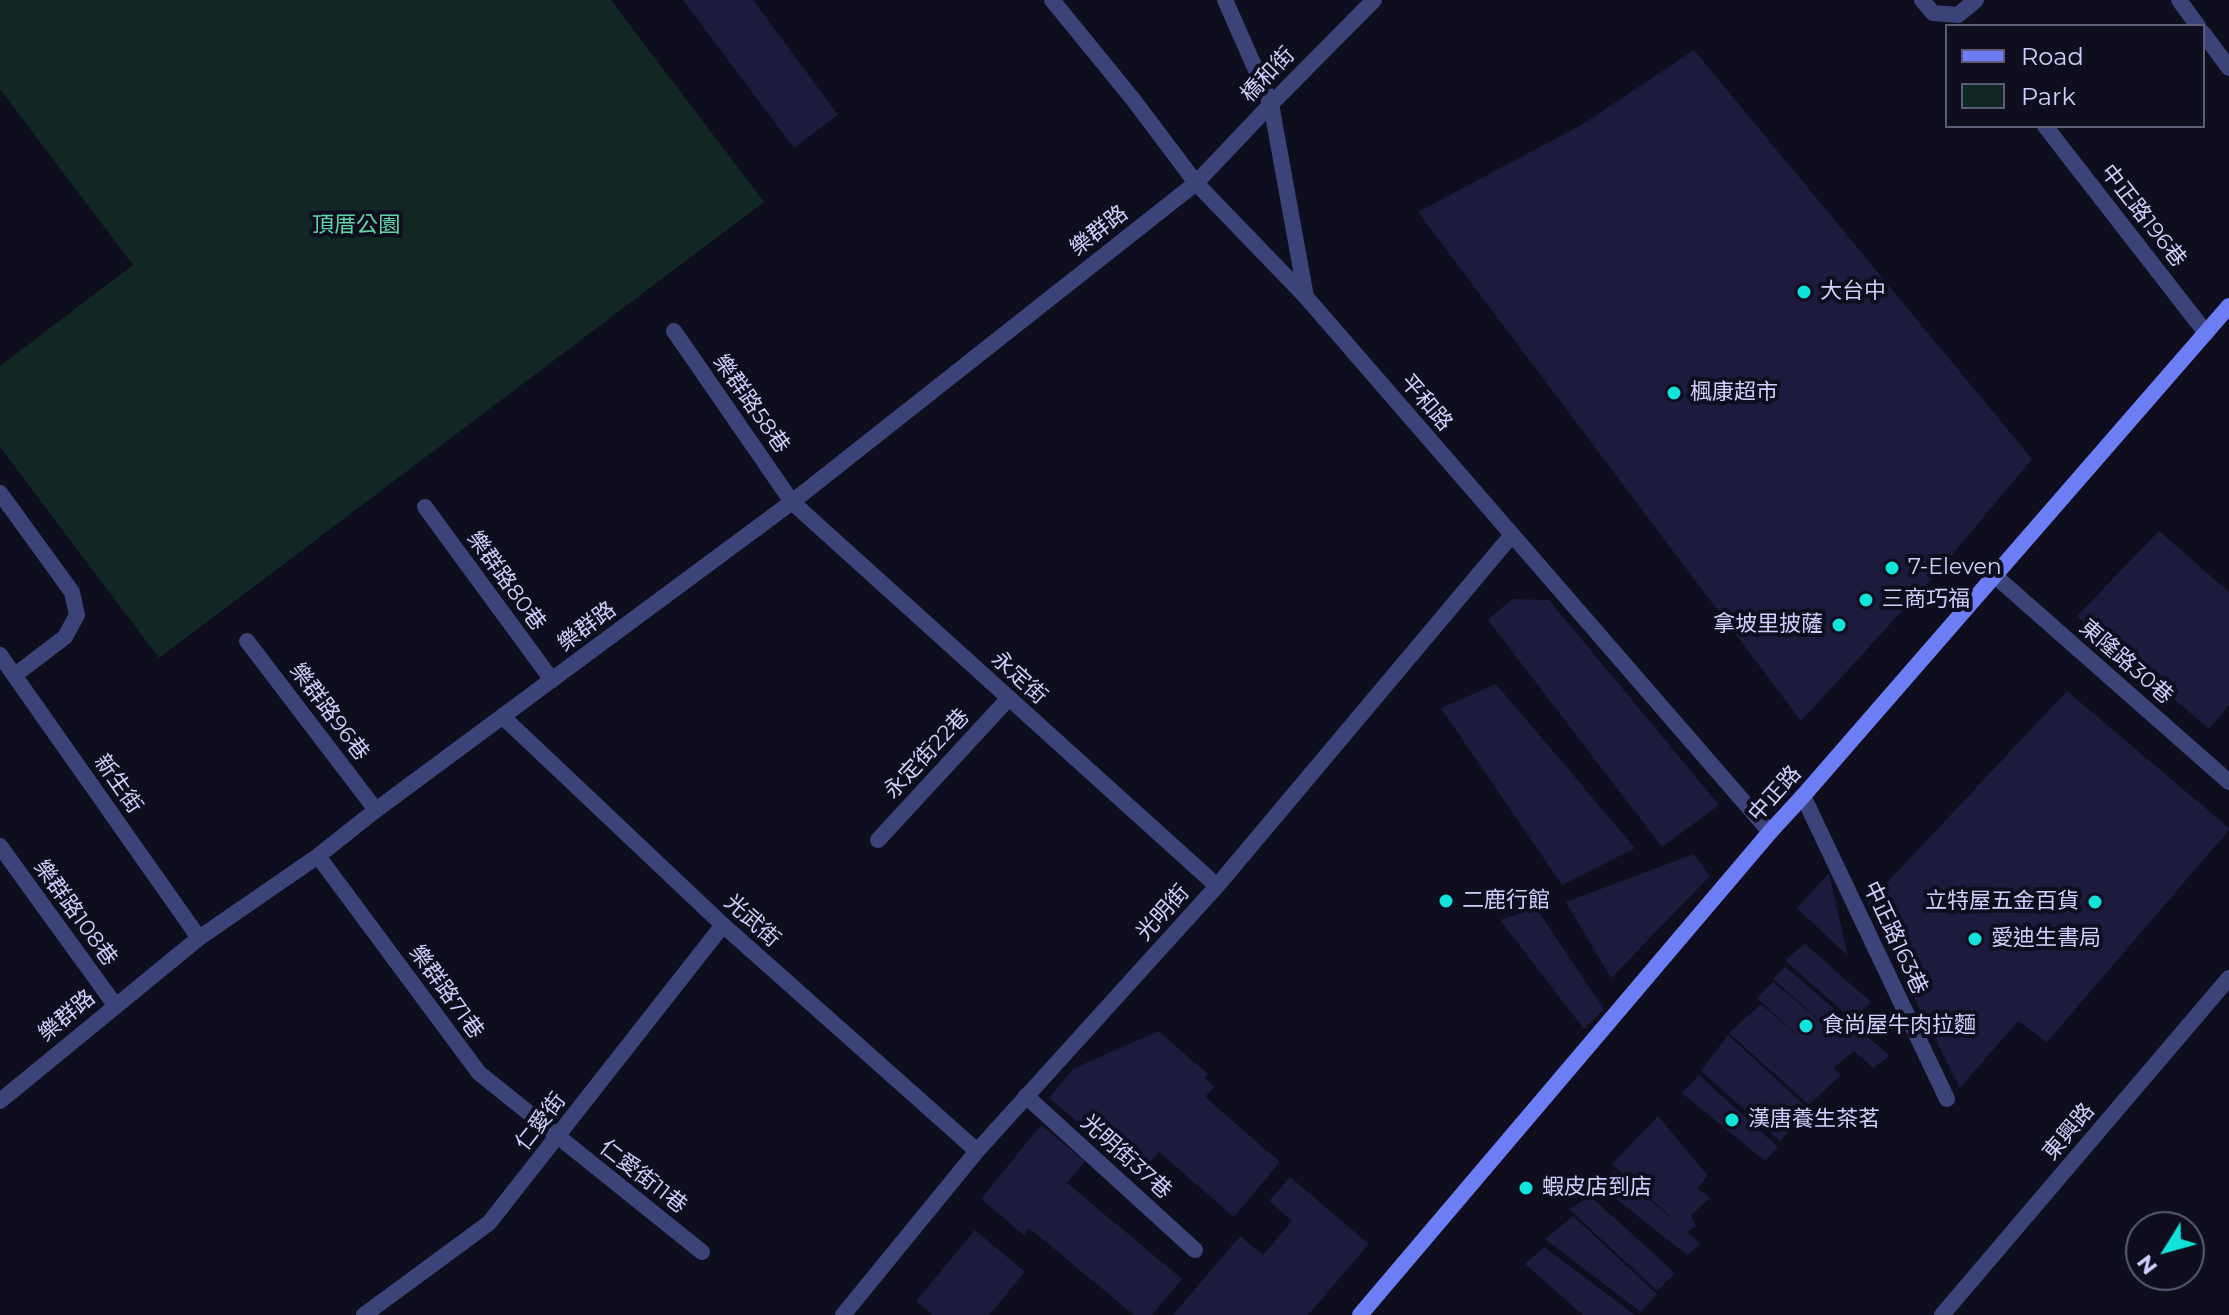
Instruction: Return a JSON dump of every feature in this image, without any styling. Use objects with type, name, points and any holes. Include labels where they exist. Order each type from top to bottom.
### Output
[{"type":"main road","name":"中正路","points":[[1360,1315],[1770,832],[2229,306]]},
{"type":"street","name":"平和路","points":[[1052,0],[1196,183],[1306,297],[1770,832]]},
{"type":"street","points":[[1225,0],[1271,104],[1306,297]]},
{"type":"street","name":"橋和街","points":[[1196,183],[1374,0]]},
{"type":"street","points":[[1922,0],[1933,13],[1962,20],[1976,0]]},
{"type":"street","points":[[2179,0],[2197,24]]},
{"type":"street","points":[[2205,36],[2229,68]]},
{"type":"street","name":"中正路196巷","points":[[2047,128],[2206,333]]},
{"type":"street","name":"樂群路","points":[[0,1101],[199,938],[318,856],[792,502],[1196,183]]},
{"type":"street","name":"樂群路58巷","points":[[674,331],[792,502]]},
{"type":"street","points":[[0,493],[72,592],[77,615],[65,637],[15,675]]},
{"type":"street","name":"永定街","points":[[792,502],[1217,886]]},
{"type":"street","name":"樂群路80巷","points":[[425,507],[552,680]]},
{"type":"street","name":"光明街","points":[[843,1315],[977,1151],[1217,886],[1511,536]]},
{"type":"street","name":"東隆路30巷","points":[[1994,575],[2229,782]]},
{"type":"street","name":"樂群路96巷","points":[[247,641],[376,810]]},
{"type":"street","name":"新生街","points":[[0,655],[199,938]]},
{"type":"street","name":"永定街22巷","points":[[878,840],[1009,698]]},
{"type":"street","name":"光武街","points":[[503,717],[723,925],[977,1151]]},
{"type":"street","name":"中正路163巷","points":[[1803,796],[1947,1099]]},
{"type":"street","name":"樂群路108巷","points":[[0,846],[115,1005]]},
{"type":"street","name":"樂群路71巷","points":[[318,856],[479,1073],[557,1137]]},
{"type":"street","name":"仁愛街","points":[[364,1315],[489,1223],[723,925]]},
{"type":"street","name":"東興路","points":[[1942,1315],[2229,978]]},
{"type":"street","name":"光明街37巷","points":[[1026,1096],[1195,1250]]},
{"type":"street","name":"仁愛街11巷","points":[[557,1137],[702,1252]]},
{"type":"green space","name":"頂厝公園","points":[[0,0],[611,0],[764,202],[159,658],[0,447],[0,366],[133,265],[0,89]]},
{"type":"building","points":[[683,0],[753,0],[838,115],[794,148]]},
{"type":"building","points":[[1694,50],[2032,459],[1936,574],[1801,721],[1418,212],[1583,124]]},
{"type":"building","points":[[2159,531],[2229,592],[2229,705],[2209,729],[2077,616]]},
{"type":"building","points":[[1512,599],[1549,600],[1719,805],[1662,847],[1488,620]]},
{"type":"building","points":[[1496,684],[1635,848],[1562,885],[1441,708]]},
{"type":"building","points":[[2067,691],[2229,830],[2047,1042],[2018,1021],[1960,1088],[1867,904]]},
{"type":"building","points":[[1694,854],[1710,876],[1611,978],[1566,902]]},
{"type":"building","points":[[1829,873],[1848,956],[1797,908]]},
{"type":"building","points":[[1536,908],[1604,1009],[1584,1029],[1500,920]]},
{"type":"building","points":[[1805,944],[1871,1002],[1853,1021],[1785,960]]},
{"type":"building","points":[[1785,967],[1890,1056],[1873,1068],[1854,1051],[1833,1068],[1841,1075],[1809,1105],[1729,1033],[1761,1004],[1806,1043],[1757,998],[1773,982],[1830,1029],[1773,979]]},
{"type":"building","points":[[1158,1031],[1208,1074],[1204,1078],[1214,1087],[1205,1097],[1280,1162],[1234,1217],[1159,1152],[1139,1174],[1049,1098],[1073,1069]]},
{"type":"building","points":[[1728,1035],[1810,1110],[1780,1141],[1701,1071]]},
{"type":"building","name":"漢唐養生茶茗","points":[[1699,1075],[1778,1147],[1765,1161],[1682,1093]]},
{"type":"building","points":[[1658,1116],[1708,1176],[1697,1188],[1710,1198],[1691,1215],[1696,1226],[1687,1232],[1701,1244],[1687,1255],[1601,1187],[1614,1171],[1680,1225],[1612,1164]]},
{"type":"building","points":[[1041,1125],[1085,1161],[1067,1183],[1182,1279],[1152,1315],[1134,1315],[1029,1228],[1024,1235],[981,1199]]},
{"type":"building","points":[[1290,1177],[1369,1244],[1308,1315],[1173,1315],[1240,1236],[1263,1255],[1292,1221],[1269,1201]]},
{"type":"building","points":[[1590,1196],[1675,1273],[1657,1291],[1569,1209]]},
{"type":"building","points":[[1573,1216],[1657,1294],[1641,1312],[1545,1239]]},
{"type":"building","points":[[975,1230],[1025,1272],[989,1315],[933,1315],[916,1301]]},
{"type":"building","points":[[1544,1247],[1635,1315],[1583,1315],[1525,1264]]},
{"type":"place","name":"大台中","points":[[1804,292]]},
{"type":"place","name":"楓康超市","points":[[1674,393]]},
{"type":"place","name":"7-Eleven","points":[[1892,568]]},
{"type":"place","name":"三商巧福","points":[[1866,600]]},
{"type":"place","name":"拿坡里披薩","points":[[1839,625]]},
{"type":"place","name":"二鹿行館","points":[[1446,901]]},
{"type":"place","name":"立特屋五金百貨","points":[[2095,902]]},
{"type":"place","name":"愛迪生書局","points":[[1975,939]]},
{"type":"place","name":"食尚屋牛肉拉麵","points":[[1806,1026]]},
{"type":"place","name":"漢唐養生茶茗","points":[[1732,1120]]},
{"type":"place","name":"蝦皮店到店","points":[[1526,1188]]}]
